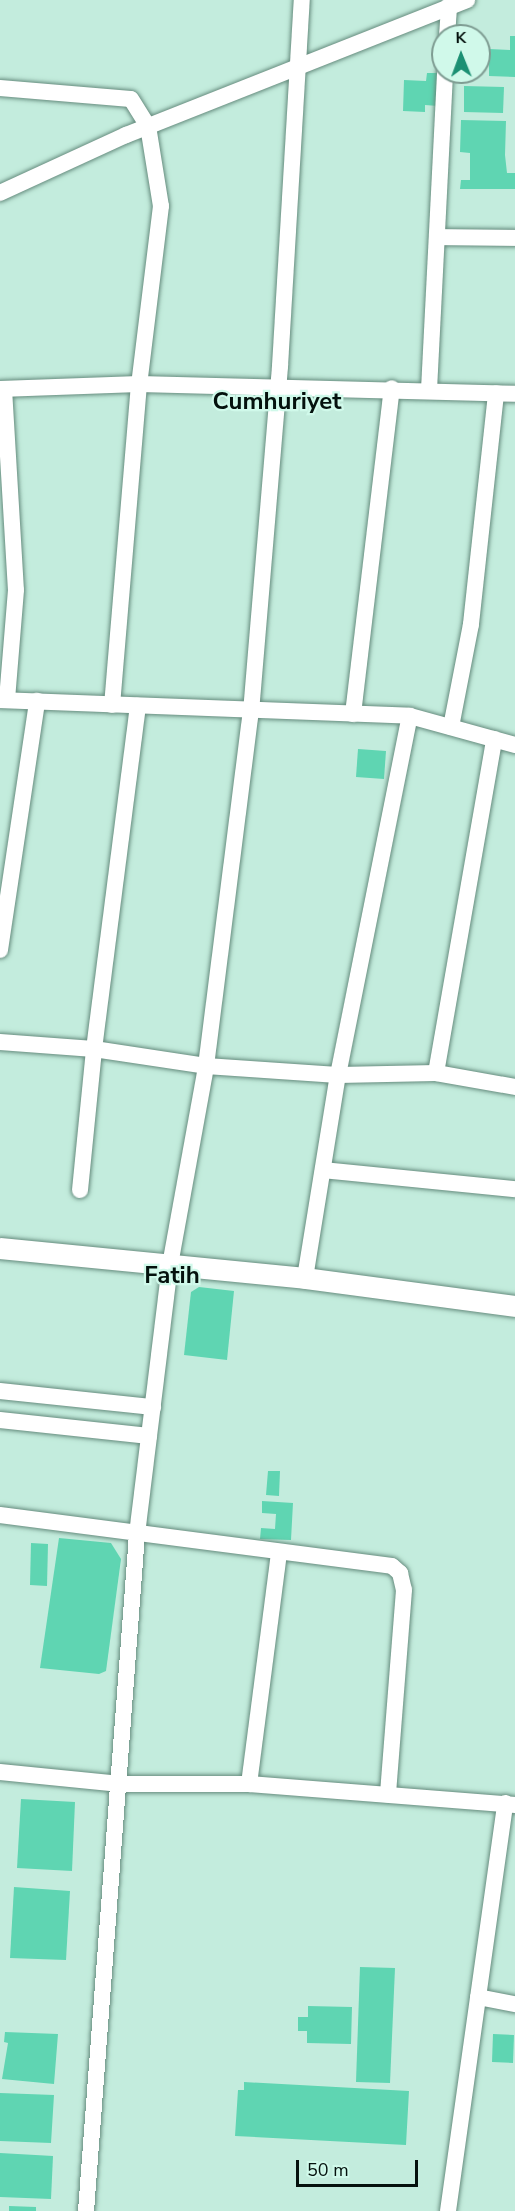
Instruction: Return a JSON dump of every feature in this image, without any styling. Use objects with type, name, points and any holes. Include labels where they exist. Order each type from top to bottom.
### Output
[{"type":"street","points":[[86,2211],[120,1784],[137,1534],[170,1265],[206,1065],[251,712],[279,387],[300,68],[302,0]]},
{"type":"street","points":[[0,193],[148,126],[300,68],[449,5],[466,0]]},
{"type":"street","points":[[448,24],[449,5]]},
{"type":"street","points":[[429,390],[444,84]]},
{"type":"street","points":[[0,88],[131,99],[148,126],[161,206],[139,384],[112,705]]},
{"type":"street","points":[[437,237],[515,238]]},
{"type":"street","points":[[515,394],[392,388],[139,384],[2,389],[16,590],[4,700],[251,712],[410,716],[515,743]]},
{"type":"street","points":[[353,714],[392,388]]},
{"type":"street","points":[[450,727],[471,624],[495,393]]},
{"type":"street","points":[[0,950],[37,701]]},
{"type":"street","points":[[80,1190],[94,1049],[138,706]]},
{"type":"street","points":[[306,1278],[338,1075],[410,716]]},
{"type":"street","points":[[436,1073],[494,739]]},
{"type":"street","points":[[0,1042],[94,1049],[206,1065],[338,1075],[436,1073],[515,1087]]},
{"type":"street","points":[[323,1170],[515,1188]]},
{"type":"street","points":[[0,1248],[306,1278],[515,1306]]},
{"type":"street","points":[[0,1391],[153,1407]]},
{"type":"street","points":[[0,1420],[149,1436]]},
{"type":"street","points":[[0,1515],[393,1566],[400,1573],[404,1590],[388,1794]]},
{"type":"street","points":[[249,1784],[279,1552]]},
{"type":"street","points":[[0,1772],[120,1784],[249,1784],[510,1804],[478,1997],[448,2211]]},
{"type":"street","points":[[478,1997],[515,2004]]},
{"type":"building","points":[[510,36],[515,36],[515,77],[491,76],[491,49],[510,50]]},
{"type":"building","points":[[427,73],[431,73],[431,84],[439,84],[438,106],[425,105],[425,112],[403,111],[404,80],[426,81]]},
{"type":"building","points":[[464,86],[504,87],[503,113],[464,112]]},
{"type":"building","points":[[461,120],[506,121],[507,173],[515,173],[515,189],[460,189],[461,180],[470,180],[470,153],[460,152]]},
{"type":"building","points":[[358,749],[386,751],[384,779],[356,777]]},
{"type":"building","points":[[199,1287],[234,1291],[227,1360],[184,1355],[191,1292]]},
{"type":"building","points":[[268,1471],[280,1471],[279,1496],[266,1495]]},
{"type":"building","points":[[262,1501],[293,1503],[291,1540],[260,1539],[261,1528],[275,1529],[276,1514],[262,1513]]},
{"type":"building","points":[[59,1538],[111,1543],[121,1559],[106,1671],[99,1674],[40,1668]]},
{"type":"building","points":[[31,1543],[48,1544],[47,1586],[30,1585]]},
{"type":"building","points":[[21,1799],[75,1802],[72,1871],[17,1868]]},
{"type":"building","points":[[14,1887],[70,1891],[66,1960],[10,1958]]},
{"type":"building","points":[[360,1967],[395,1968],[390,2083],[356,2082]]},
{"type":"building","points":[[308,2006],[352,2007],[351,2044],[307,2043],[307,2031],[298,2031],[298,2017],[308,2017]]},
{"type":"building","points":[[5,2032],[58,2034],[54,2084],[2,2079],[8,2043],[4,2042]]},
{"type":"building","points":[[493,2034],[514,2035],[513,2063],[492,2062]]},
{"type":"building","points":[[244,2082],[409,2091],[406,2145],[235,2136],[238,2090],[244,2090]]},
{"type":"building","points":[[0,2093],[54,2095],[51,2143],[0,2141]]},
{"type":"building","points":[[0,2153],[53,2156],[51,2199],[0,2197]]},
{"type":"building","points":[[9,2206],[36,2207],[36,2211],[9,2211]]},
{"type":"district","name":"Cumhuriyet","points":[[277,402]]},
{"type":"district","name":"Fatih","points":[[172,1276]]}]
